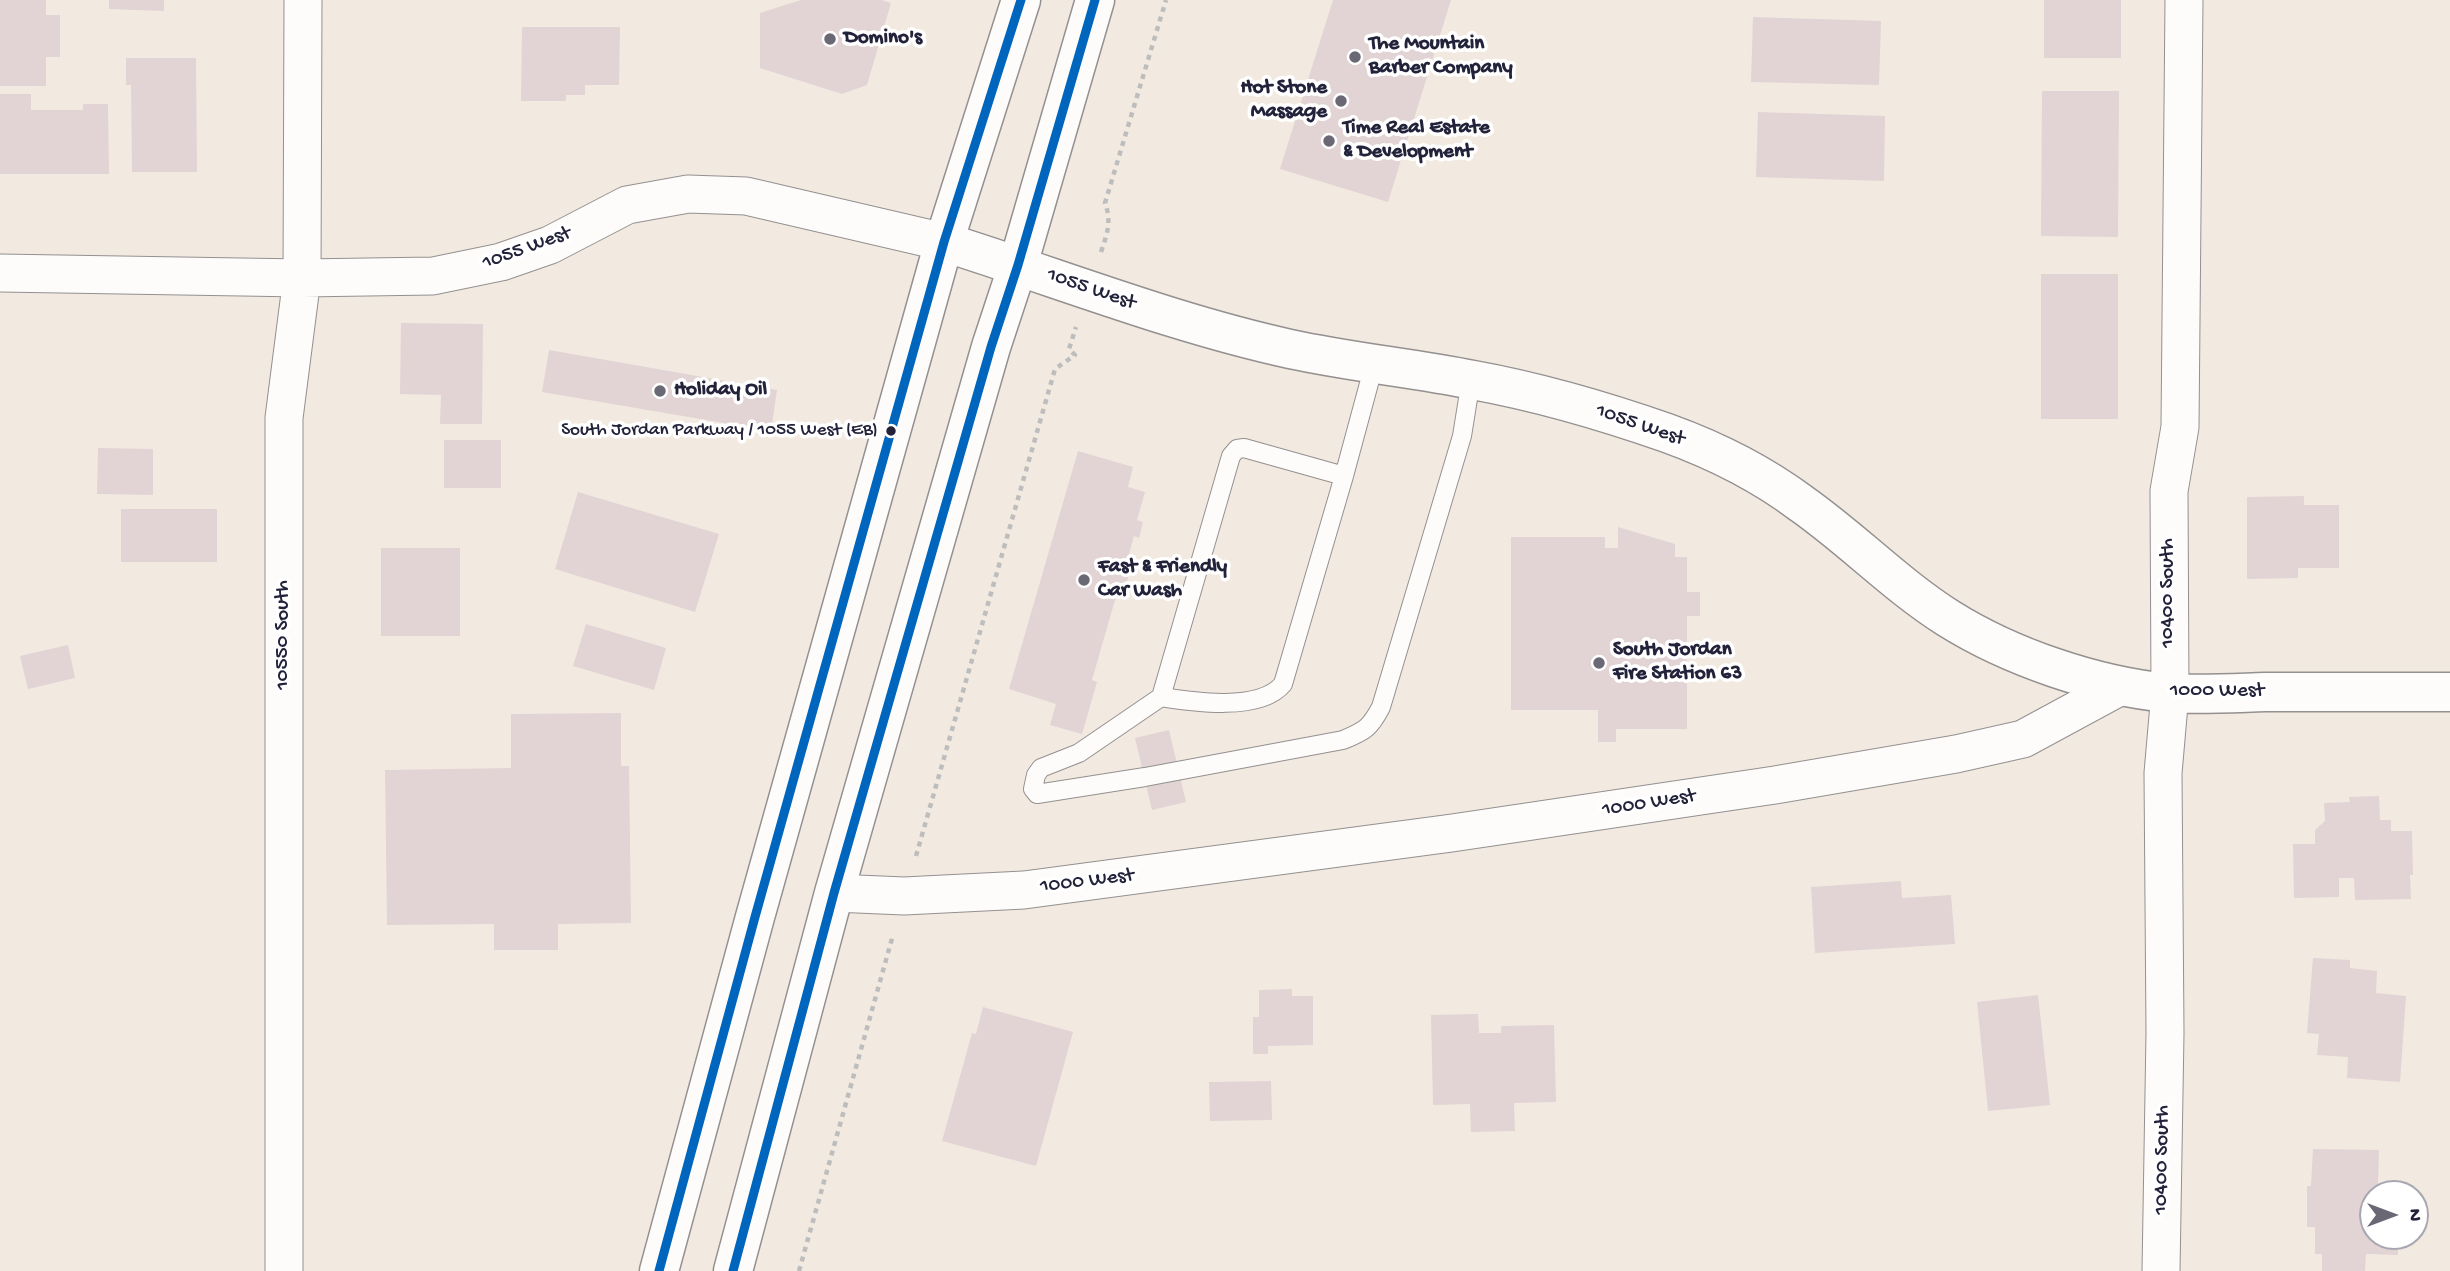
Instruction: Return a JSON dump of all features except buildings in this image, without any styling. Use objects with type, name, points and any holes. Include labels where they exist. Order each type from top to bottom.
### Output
[{"type":"main road","points":[[659,1271],[755,916],[944,242],[1021,0]]},
{"type":"main road","points":[[733,1271],[832,903],[990,347],[1018,265],[1095,0]]},
{"type":"main road","name":"1055 West","points":[[944,242],[1087,290],[1288,349],[1471,380],[1598,410],[1672,435],[1740,465],[1802,503],[1949,619],[2001,646],[2061,670],[2121,686]]},
{"type":"main road","name":"1000 West","points":[[2121,686],[2170,693],[2450,692]]},
{"type":"street","name":"10550 South","points":[[284,1271],[284,418],[302,278],[303,0]]},
{"type":"street","name":"10400 South","points":[[2161,1271],[2165,1033],[2163,773],[2170,693],[2169,491],[2180,428],[2184,0]]},
{"type":"street","name":"1055 West","points":[[0,273],[302,278],[449,274],[501,262],[550,245],[626,205],[688,194],[746,196],[944,242]]},
{"type":"street","name":"1000 West","points":[[832,903],[904,896],[1024,890],[1147,875],[1775,785],[1956,754],[2023,739],[2121,686]]},
{"type":"lane","points":[[1161,696],[1215,704],[1268,696],[1283,684],[1374,365]]},
{"type":"lane","points":[[1344,476],[1244,448],[1237,449],[1231,456],[1161,696],[1079,753],[1041,768],[1035,775],[1033,789],[1037,794],[1316,746],[1343,740],[1372,724],[1381,707],[1462,436],[1471,380]]},
{"type":"path","points":[[799,1271],[1055,369],[1074,355],[1069,349],[1108,231],[1110,217],[1105,203],[1166,0]]},
{"type":"transit line","points":[[659,1271],[944,242],[1021,0]]},
{"type":"transit line","points":[[733,1271],[834,893],[991,347],[1018,265],[1095,0]]},
{"type":"place","name":"Domino's","points":[[830,39]]},
{"type":"place","name":"The Mountain Barber Company","points":[[1355,57]]},
{"type":"place","name":"Hot Stone Massage","points":[[1341,101]]},
{"type":"place","name":"Time Real Estate & Development","points":[[1329,141]]},
{"type":"place","name":"Holiday Oil","points":[[660,391]]},
{"type":"place","name":"South Jordan Parkway / 1055 West (EB)","points":[[891,431]]},
{"type":"place","name":"Fast & Friendly Car Wash","points":[[1084,580]]},
{"type":"place","name":"South Jordan Fire Station 63","points":[[1599,663]]}]
